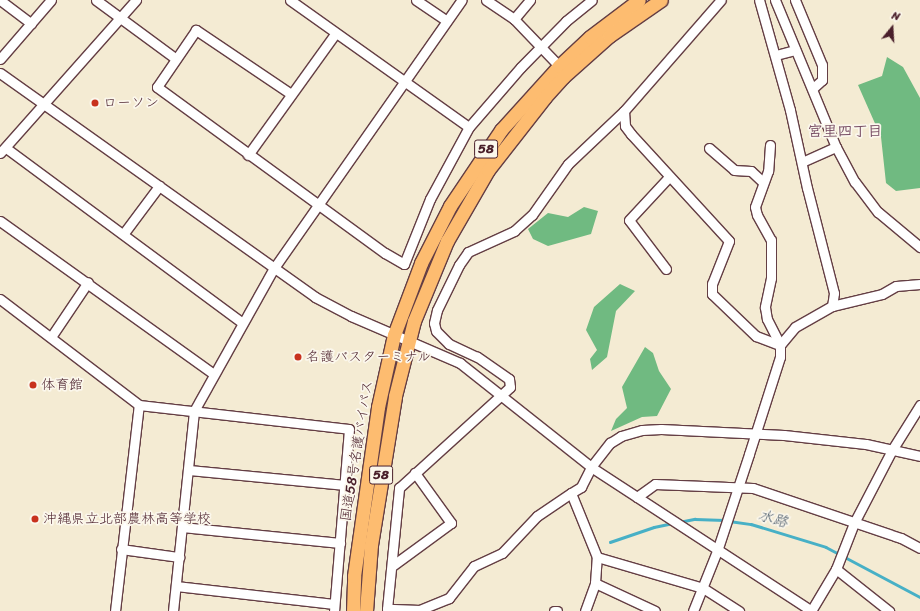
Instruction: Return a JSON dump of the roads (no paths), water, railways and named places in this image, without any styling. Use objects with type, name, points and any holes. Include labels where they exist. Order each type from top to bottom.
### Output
[{"type":"highway","name":"国道58号名護バイパス","points":[[352,611],[354,576],[378,407],[394,335],[421,263],[450,206],[470,173],[501,130],[559,66],[590,37],[639,0]]},
{"type":"highway","name":"国道58号名護バイパス","points":[[366,611],[368,568],[376,503],[392,412],[408,341],[426,289],[447,241],[473,194],[503,149],[563,77],[609,36],[660,0]]},
{"type":"street","points":[[0,0],[31,23]]},
{"type":"street","points":[[0,59],[51,0]]},
{"type":"street","points":[[96,0],[175,58]]},
{"type":"street","points":[[136,0],[121,19],[3,150],[124,233],[241,322]]},
{"type":"street","points":[[290,0],[335,34],[469,127]]},
{"type":"street","points":[[416,0],[447,21]]},
{"type":"street","points":[[173,611],[194,411],[241,322],[274,268],[317,204],[462,0]]},
{"type":"street","points":[[486,0],[514,19],[559,66]]},
{"type":"street","points":[[514,19],[530,0]]},
{"type":"street","points":[[290,94],[196,30],[175,58],[157,87],[248,155],[385,253],[404,264],[430,199],[469,127],[540,47],[592,0]]},
{"type":"street","points":[[721,0],[624,111],[568,164],[532,215],[518,227],[490,244],[476,247],[468,252],[441,300],[434,323],[436,331],[449,344],[477,357],[509,379],[510,387],[399,488],[387,609],[420,610],[449,598],[474,566],[502,553],[537,516],[581,487],[591,467],[610,443],[637,431],[661,429],[756,433],[823,439],[920,456]]},
{"type":"street","points":[[759,0],[776,55],[833,286],[832,306]]},
{"type":"street","points":[[775,0],[836,147],[855,182],[878,212],[920,247]]},
{"type":"street","points":[[795,0],[822,65],[822,80],[812,89]]},
{"type":"street","points":[[248,155],[290,94],[335,34]]},
{"type":"street","points":[[776,55],[795,50]]},
{"type":"street","points":[[0,72],[315,297],[394,335],[460,363],[502,394],[591,467],[717,551],[811,611],[836,569],[854,523],[892,450],[920,405]]},
{"type":"street","points":[[624,111],[625,126],[631,134],[729,241],[712,284],[712,294],[756,336],[780,345]]},
{"type":"street","points":[[693,611],[717,551],[780,357],[780,345],[765,307],[771,278],[773,254],[771,240],[756,215],[755,207],[762,182],[768,171],[770,145]]},
{"type":"street","points":[[802,162],[836,147]]},
{"type":"street","points":[[709,148],[734,170],[751,171],[762,182]]},
{"type":"street","points":[[666,269],[628,220],[669,177]]},
{"type":"street","points":[[124,233],[158,186]]},
{"type":"street","points":[[0,221],[88,282],[214,374]]},
{"type":"street","points":[[51,337],[88,282]]},
{"type":"street","points":[[780,345],[795,327],[832,306],[882,294],[896,286],[920,284]]},
{"type":"street","points":[[0,298],[139,404],[350,429],[334,608],[176,586]]},
{"type":"street","points":[[115,611],[139,404]]},
{"type":"street","points":[[189,470],[345,485]]},
{"type":"street","points":[[392,566],[451,523],[414,473]]},
{"type":"street","points":[[637,497],[655,484],[753,488],[901,538],[920,548]]},
{"type":"street","points":[[571,494],[597,557],[595,583],[585,611]]},
{"type":"street","points":[[182,527],[340,543]]},
{"type":"street","points":[[122,549],[179,556]]},
{"type":"street","points":[[597,557],[703,588],[738,611]]},
{"type":"street","points":[[836,569],[889,611]]},
{"type":"street","points":[[338,575],[354,576]]},
{"type":"street","points":[[595,583],[655,611]]},
{"type":"waterway","name":"水路","points":[[679,522],[695,519],[724,520]]},
{"type":"waterway","name":"水路","points":[[729,521],[751,524],[826,547],[920,597]]},
{"type":"waterway","name":"水路","points":[[610,542],[654,527],[673,523]]},
{"type":"place","name":"ローソン","points":[[95,103]]},
{"type":"place","name":"名護バスターミナル","points":[[298,357]]},
{"type":"place","name":"体育館","points":[[33,385]]},
{"type":"place","name":"沖縄県立北部農林高等学校","points":[[35,519]]},
{"type":"district","name":"宮里四丁目","points":[[845,132]]}]
